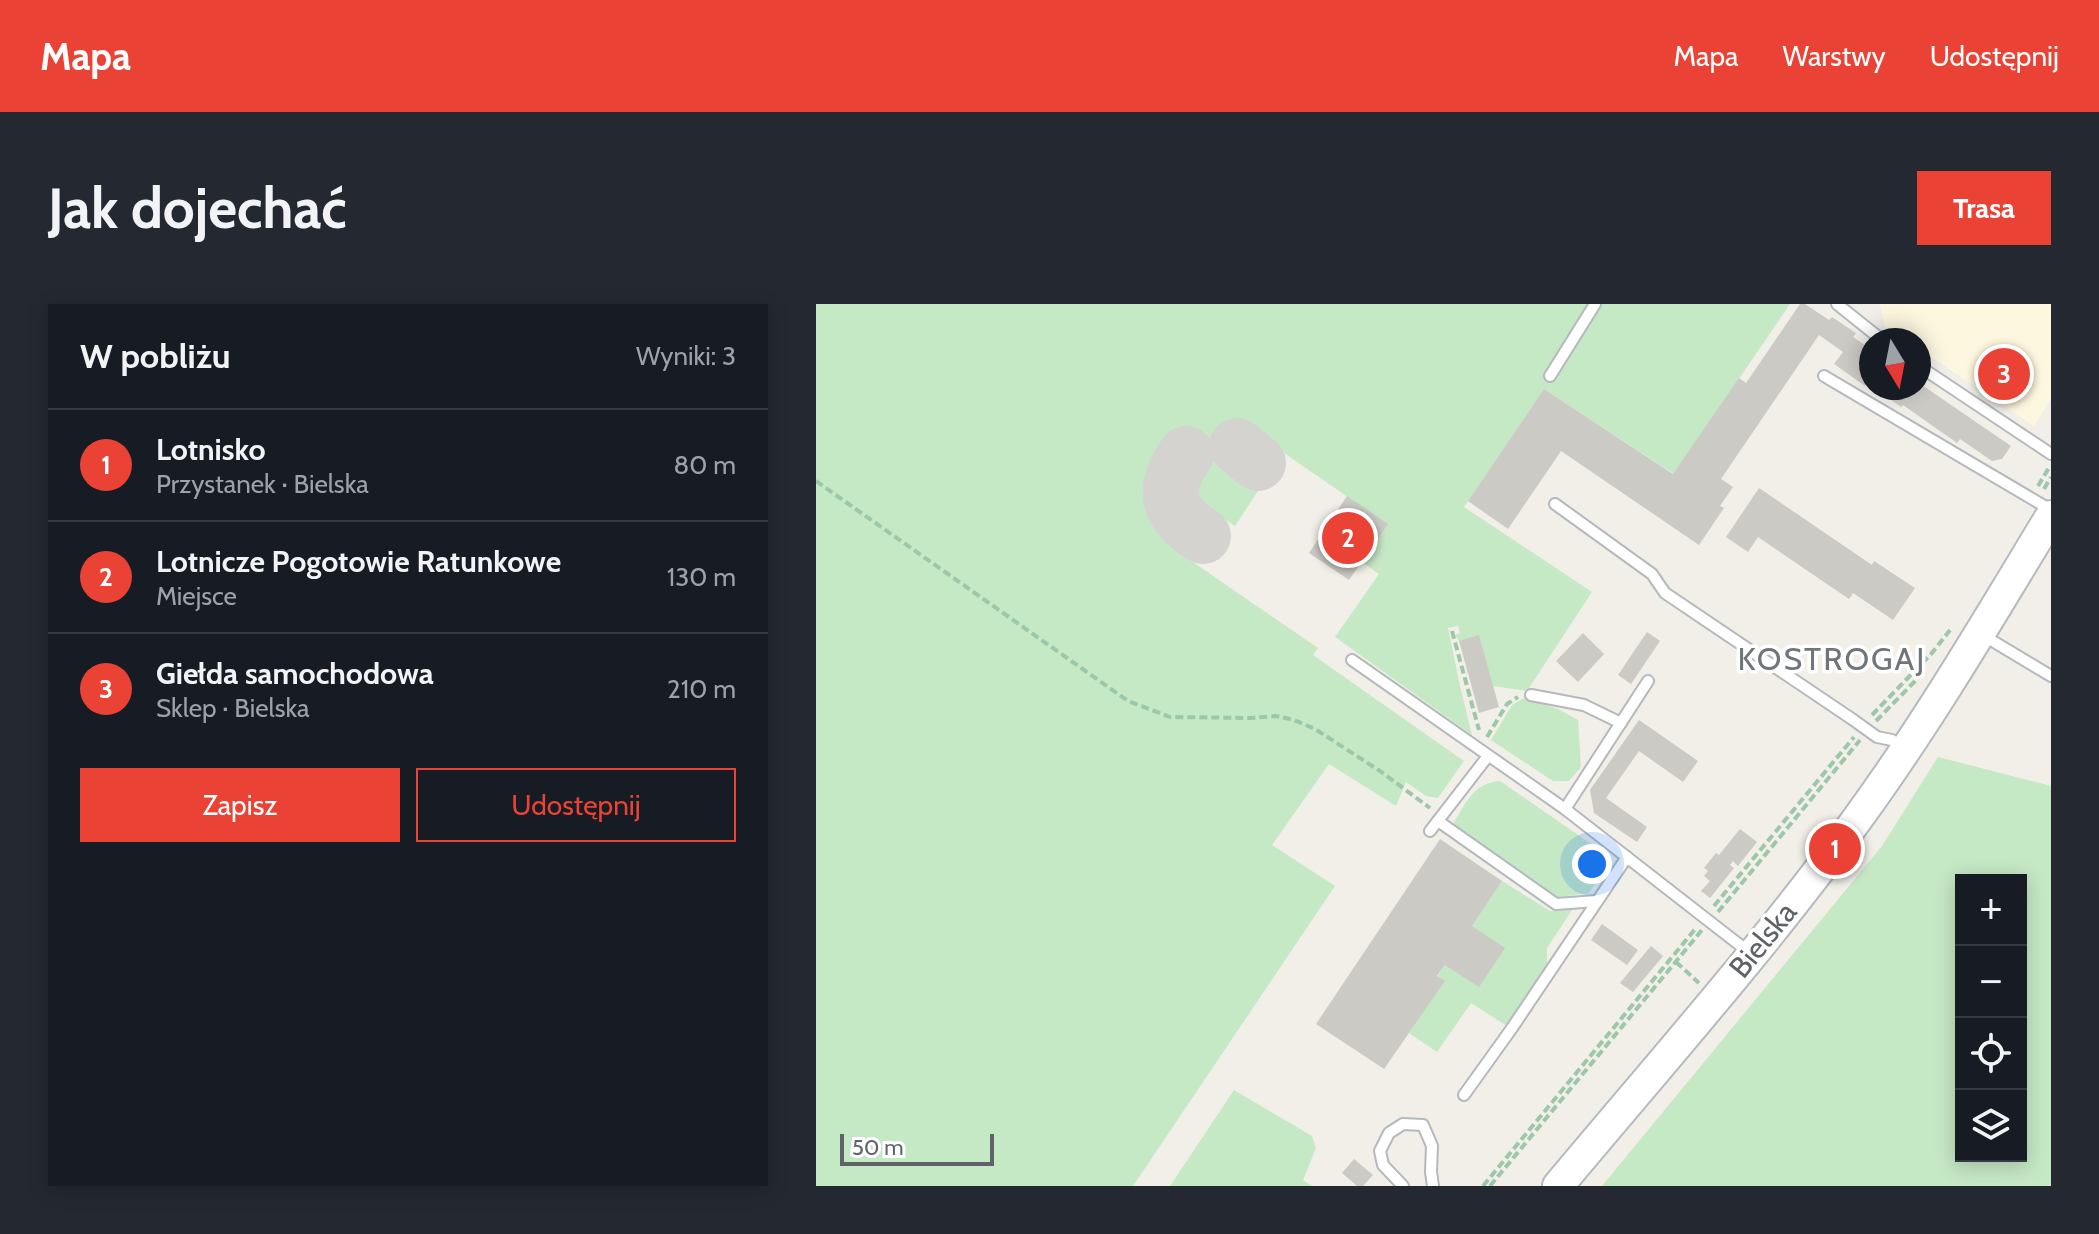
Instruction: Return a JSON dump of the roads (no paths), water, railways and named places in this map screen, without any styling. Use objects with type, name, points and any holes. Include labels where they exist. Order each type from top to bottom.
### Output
[{"type":"main road","name":"Bielska","points":[[1558,1186],[1752,955],[1850,829],[1905,748],[1967,628],[2042,507]]},
{"type":"lane","points":[[1550,376],[1595,304]]},
{"type":"lane","points":[[1837,304],[1867,328]]},
{"type":"lane","points":[[1931,374],[2051,454]]},
{"type":"lane","points":[[1824,376],[2042,507]]},
{"type":"lane","points":[[1555,504],[1652,574],[1665,593],[1877,737],[1892,740],[1905,748]]},
{"type":"lane","points":[[1967,628],[2051,676]]},
{"type":"lane","points":[[1352,660],[1565,809],[1752,955]]},
{"type":"lane","points":[[1565,809],[1648,681]]},
{"type":"lane","points":[[1531,695],[1584,705],[1621,723]]},
{"type":"lane","points":[[1430,831],[1488,756]]},
{"type":"lane","points":[[1440,819],[1556,904],[1597,901]]},
{"type":"lane","points":[[1464,1095],[1627,857]]},
{"type":"lane","points":[[1403,1186],[1383,1165],[1380,1151],[1389,1133],[1403,1124],[1423,1125],[1432,1146],[1433,1186]]},
{"type":"place","name":"Giełda samochodowa","points":[[2004,374]]},
{"type":"place","name":"Lotnicze Pogotowie Ratunkowe","points":[[1348,538]]},
{"type":"place","name":"Lotnisko","points":[[1835,849]]},
{"type":"district","name":"KOSTROGAJ","points":[[1832,659]]}]
